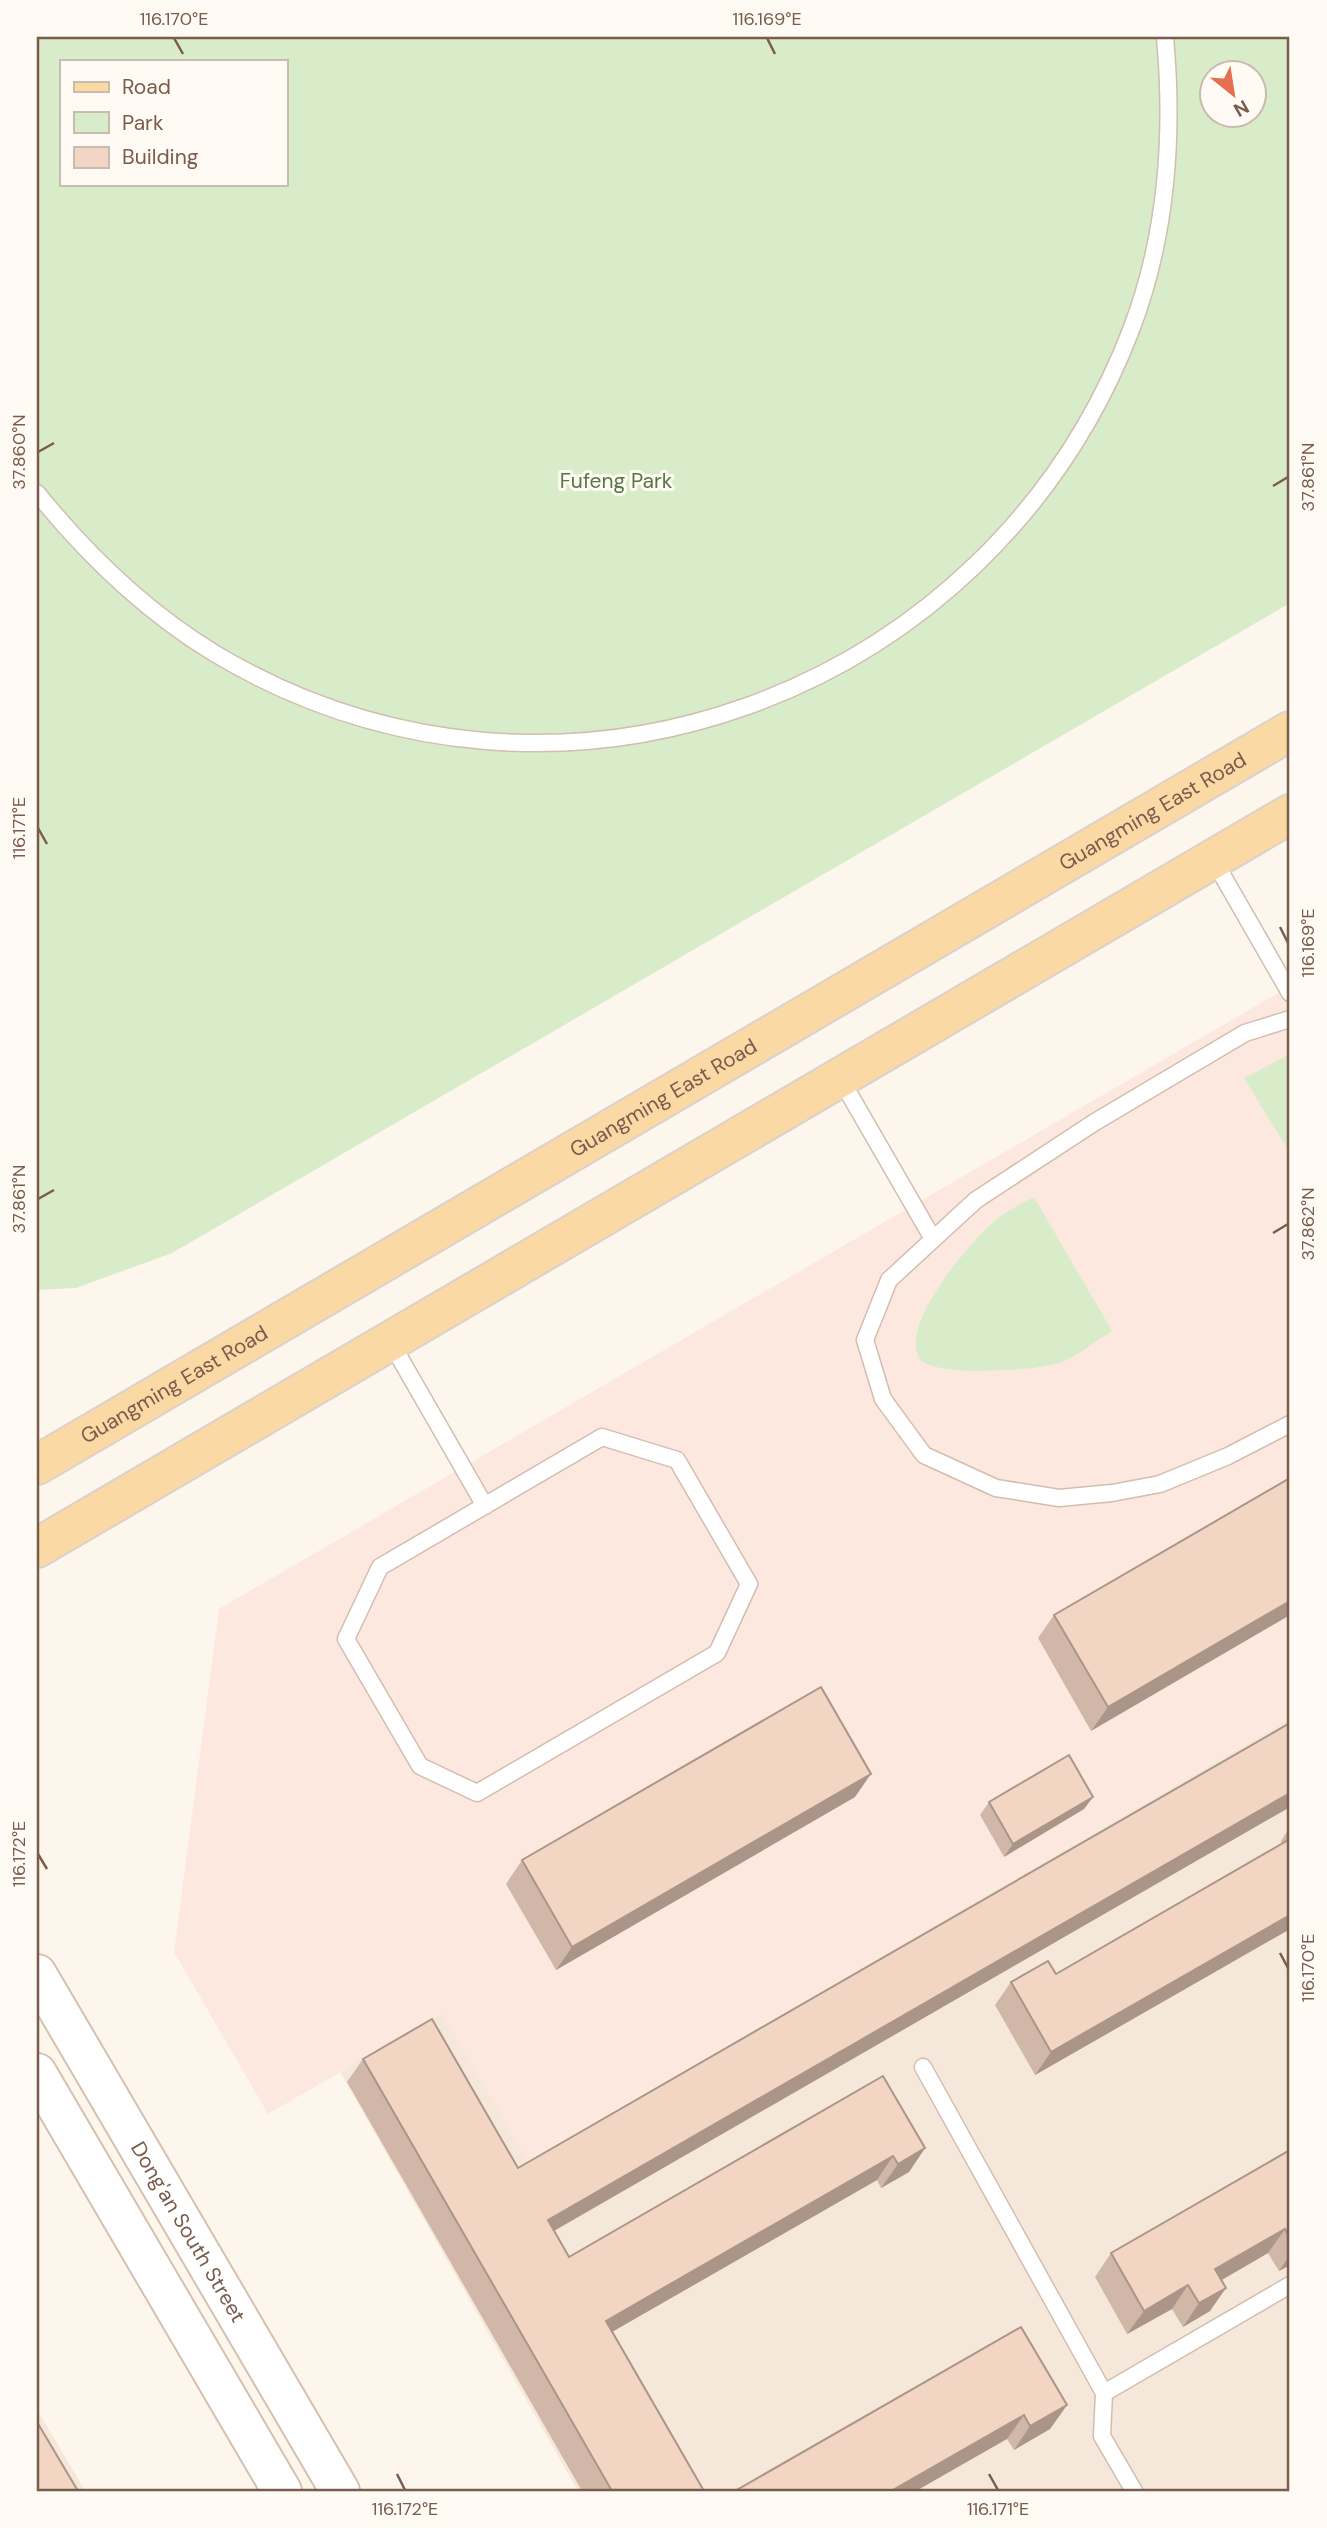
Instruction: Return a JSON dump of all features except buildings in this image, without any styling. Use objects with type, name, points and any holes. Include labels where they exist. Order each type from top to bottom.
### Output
[{"type":"main road","name":"Guangming East Road","points":[[37,1465],[1290,731]]},
{"type":"main road","points":[[37,1548],[1290,814]]},
{"type":"main road","name":"Dong'an South Street","points":[[37,1974],[340,2491]]},
{"type":"main road","points":[[37,2073],[282,2491]]},
{"type":"lane","points":[[37,494],[71,535],[114,579],[162,618],[214,653],[281,687],[327,706],[386,724],[447,736],[509,742],[570,742],[631,736],[692,724],[785,692],[862,653],[913,619],[961,580],[1028,509],[1078,439],[1108,384],[1132,328],[1150,270],[1163,209],[1169,148],[1170,87],[1165,37]]},
{"type":"lane","points":[[1213,859],[1290,993]]},
{"type":"lane","points":[[1290,1019],[1245,1033],[1095,1122],[976,1200],[889,1280],[865,1340],[883,1399],[924,1455],[996,1488],[1059,1498],[1112,1493],[1160,1484],[1228,1456],[1290,1424]]},
{"type":"lane","points":[[840,1078],[933,1239]]},
{"type":"lane","points":[[390,1341],[485,1506]]},
{"type":"lane","points":[[602,1437],[677,1460],[749,1584],[717,1653],[477,1793],[420,1766],[346,1639],[380,1567],[485,1506],[602,1437]]},
{"type":"lane","points":[[923,2067],[1104,2393],[1102,2436],[1134,2491]]},
{"type":"lane","points":[[1104,2393],[1290,2284]]},
{"type":"shaded area","points":[[1290,986],[1290,1718],[528,2161],[442,2013],[268,2114],[174,1952],[219,1609]]},
{"type":"shaded area","points":[[1290,1718],[1290,2491],[578,2491],[340,2072],[442,2012],[529,2161]]},
{"type":"shaded area","points":[[37,2409],[85,2491],[37,2491]]},
{"type":"green space","name":"Fufeng Park","points":[[37,37],[1290,37],[1290,603],[172,1253],[76,1288],[37,1290]]},
{"type":"green space","points":[[1290,1054],[1290,1153],[1244,1078]]},
{"type":"green space","points":[[1034,1197],[1112,1331],[1062,1362],[1033,1368],[989,1371],[946,1369],[921,1360],[916,1345],[919,1327],[928,1305],[942,1283],[990,1225],[1006,1212]]}]
